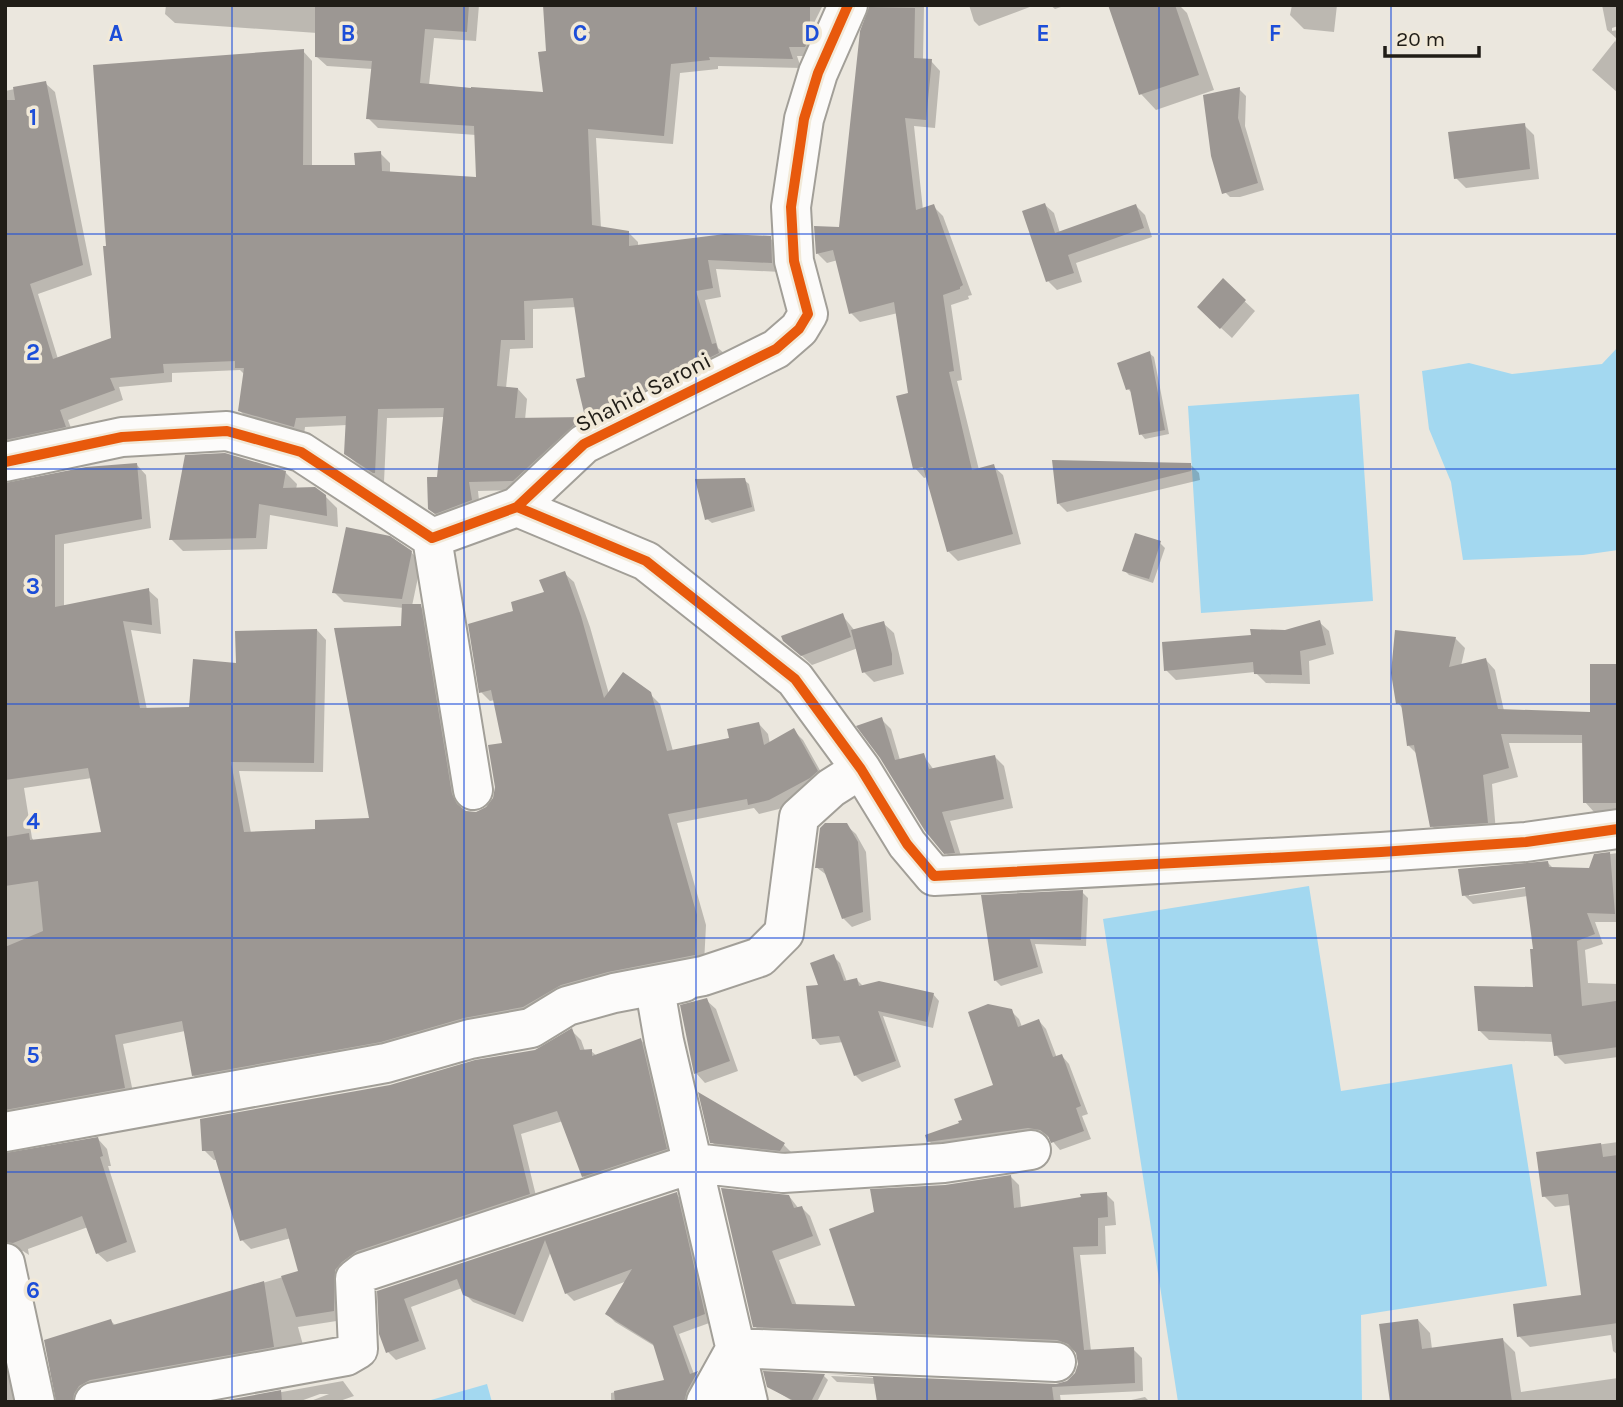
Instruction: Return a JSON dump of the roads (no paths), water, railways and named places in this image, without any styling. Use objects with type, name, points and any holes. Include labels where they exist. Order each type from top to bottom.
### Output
[{"type":"street","name":"Shahid Saroni","points":[[432,538],[517,507],[584,444],[776,349],[799,329],[808,314],[794,261],[791,207],[802,132],[818,74],[848,5]]},
{"type":"street","points":[[5,462],[122,437],[227,431],[301,452],[432,538],[473,790]]},
{"type":"street","points":[[517,507],[646,561],[795,679],[861,769],[907,844],[934,876],[1408,850],[1526,842],[1618,830]]},
{"type":"street","points":[[748,1402],[664,1041],[655,989],[760,957],[784,933],[799,817],[831,788],[861,769]]},
{"type":"street","points":[[5,1132],[386,1063],[470,1039],[531,1028],[567,1006],[614,993],[703,976]]},
{"type":"street","points":[[94,1402],[346,1356],[358,1349],[355,1279],[364,1272],[694,1163],[783,1174],[944,1163],[1031,1150]]},
{"type":"street","points":[[5,1262],[36,1402]]},
{"type":"street","points":[[736,1348],[1056,1362]]},
{"type":"street","points":[[706,1402],[736,1348]]},
{"type":"water","points":[[1618,347],[1618,550],[1583,555],[1463,560],[1451,482],[1429,429],[1422,371],[1469,363],[1512,374],[1602,364]]},
{"type":"water","points":[[1359,394],[1373,601],[1201,613],[1188,406]]},
{"type":"water","points":[[1309,886],[1341,1091],[1512,1064],[1547,1286],[1361,1315],[1362,1402],[1178,1402],[1103,919]]},
{"type":"water","points":[[487,1384],[492,1402],[424,1402]]}]
